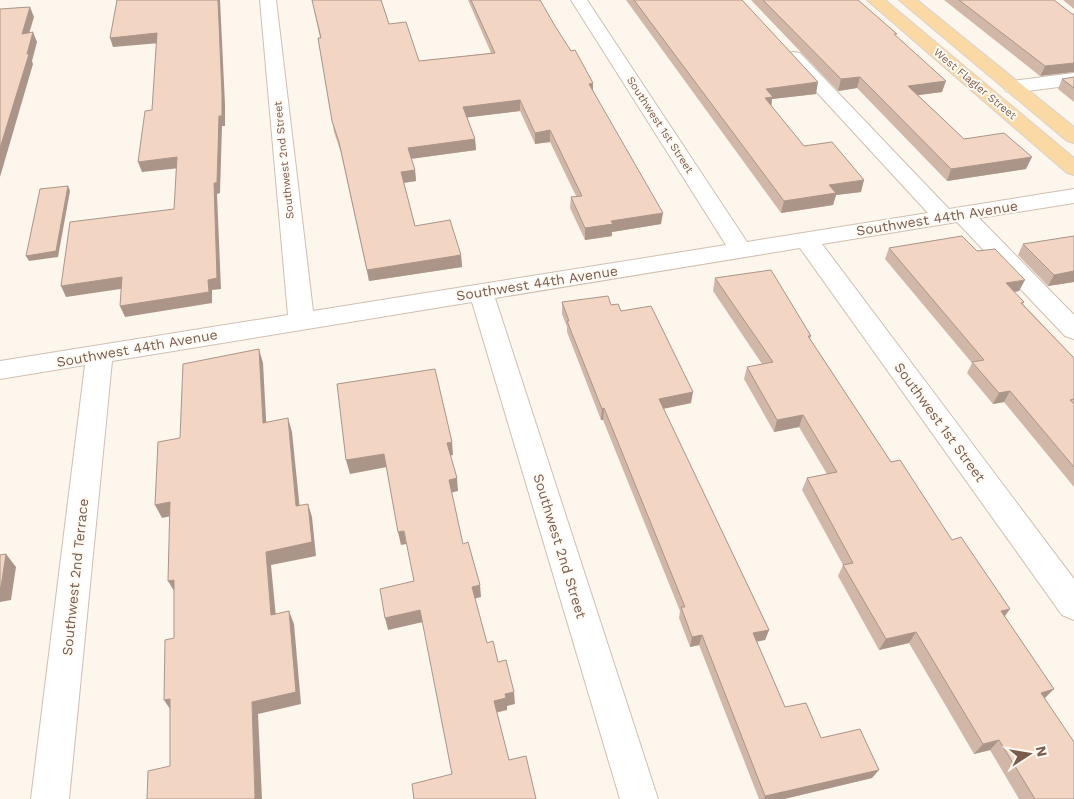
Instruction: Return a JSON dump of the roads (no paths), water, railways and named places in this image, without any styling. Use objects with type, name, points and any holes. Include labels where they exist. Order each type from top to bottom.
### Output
[{"type":"main road","name":"West Flagler Street","points":[[875,0],[1074,169]]},
{"type":"main road","name":"West Flagler Street","points":[[907,0],[1074,137]]},
{"type":"main road","points":[[954,66],[1013,87]]},
{"type":"street","name":"Southwest 2nd Street","points":[[268,0],[301,320]]},
{"type":"street","name":"Southwest 1st Street","points":[[580,0],[740,249]]},
{"type":"street","points":[[781,43],[952,215],[1074,330]]},
{"type":"street","points":[[1013,87],[1074,79]]},
{"type":"street","name":"Southwest 44th Avenue","points":[[0,370],[1074,196]]},
{"type":"street","name":"Southwest 1st Street","points":[[806,239],[1074,605]]},
{"type":"street","name":"Southwest 2nd Street","points":[[481,292],[639,799]]},
{"type":"street","name":"Southwest 2nd Terrace","points":[[50,799],[100,354]]}]
